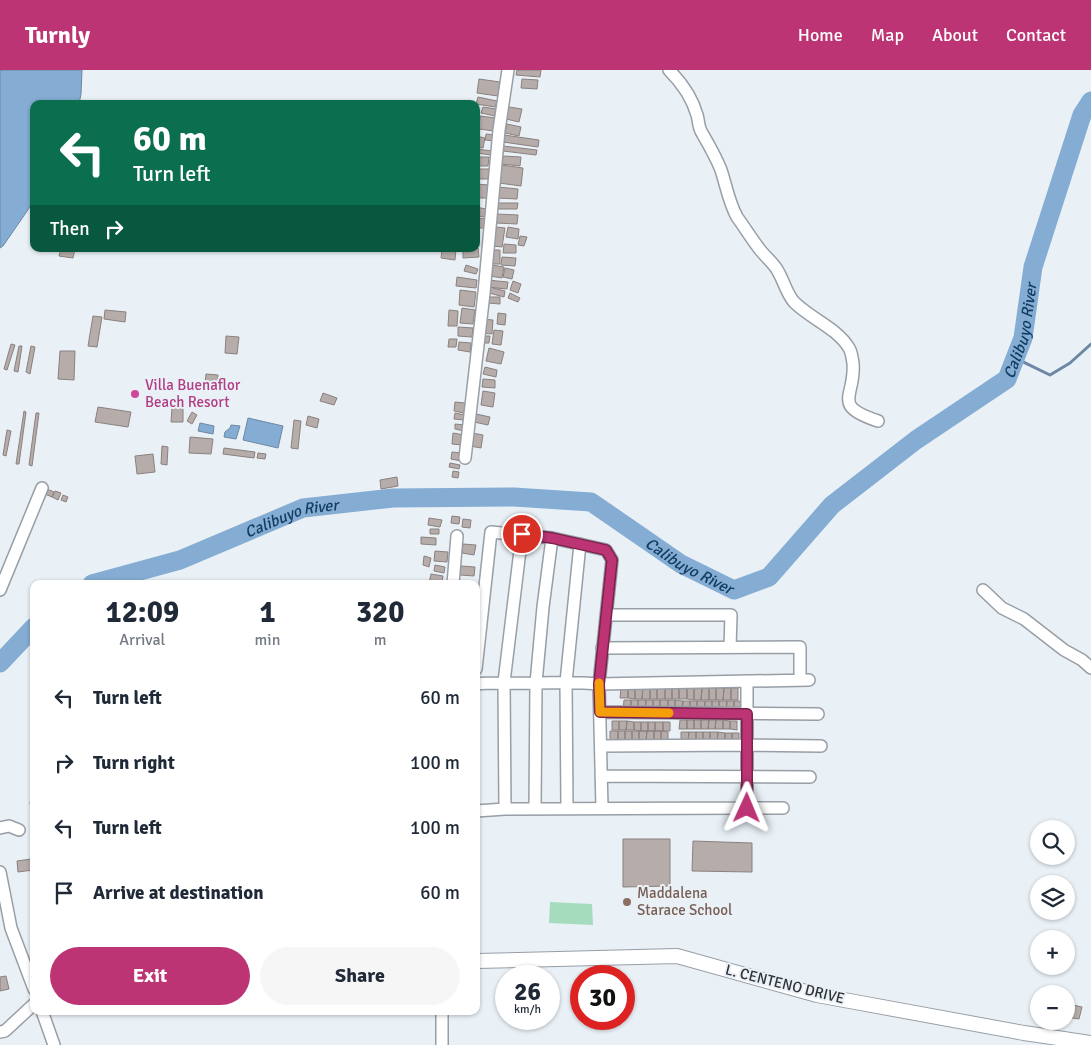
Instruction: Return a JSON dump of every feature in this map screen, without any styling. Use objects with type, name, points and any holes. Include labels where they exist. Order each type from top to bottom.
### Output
[{"type":"street","points":[[466,458],[508,70]]},
{"type":"street","points":[[669,70],[682,84],[692,100],[701,132],[708,141],[720,168],[736,215],[760,250],[775,266],[793,300],[828,326],[848,346],[852,353],[853,368],[852,385],[848,392],[850,406],[864,416],[878,421]]},
{"type":"street","points":[[0,590],[42,488]]},
{"type":"street","points":[[480,608],[485,532],[552,538],[606,550],[612,560],[599,684],[602,808]]},
{"type":"street","points":[[505,809],[504,682],[522,534]]},
{"type":"street","points":[[453,580],[457,536]]},
{"type":"street","points":[[535,809],[536,684],[552,538]]},
{"type":"street","points":[[567,808],[566,682],[580,544]]},
{"type":"street","points":[[983,590],[1002,608],[1024,619],[1091,668]]},
{"type":"street","points":[[607,615],[731,616],[730,647]]},
{"type":"street","points":[[480,684],[566,682],[599,684],[804,680],[800,648],[602,648]]},
{"type":"street","points":[[747,681],[747,808]]},
{"type":"street","points":[[600,712],[818,714]]},
{"type":"street","points":[[601,746],[747,744],[821,746]]},
{"type":"street","points":[[601,776],[748,778],[810,776]]},
{"type":"street","points":[[480,810],[783,808]]},
{"type":"street","points":[[0,828],[9,826],[19,830]]},
{"type":"street","points":[[0,872],[11,928],[30,978]]},
{"type":"street","name":"L. CENTENO DRIVE","points":[[480,961],[677,956],[817,995],[1019,1032],[1091,1043]]},
{"type":"street","points":[[0,1032],[5,1031],[30,1008]]},
{"type":"street","points":[[43,1015],[54,1045]]},
{"type":"street","points":[[442,1015],[442,1045]]},
{"type":"green space","points":[[550,902],[592,904],[593,925],[549,923]]},
{"type":"water","points":[[0,70],[82,70],[80,100],[30,100],[30,207],[0,248]]},
{"type":"water","points":[[248,418],[283,426],[278,448],[243,440]]},
{"type":"water","points":[[200,423],[214,426],[213,434],[198,431]]},
{"type":"water","points":[[231,425],[240,426],[236,439],[224,437],[225,432]]},
{"type":"building","points":[[517,70],[541,70],[540,77],[516,75]]},
{"type":"building","points":[[479,79],[500,82],[498,96],[477,93]]},
{"type":"building","points":[[522,79],[538,80],[537,89],[521,88]]},
{"type":"building","points":[[478,97],[497,101],[495,107],[480,105],[480,100],[477,100]]},
{"type":"building","points":[[483,107],[496,109],[495,116],[481,113]]},
{"type":"building","points":[[509,107],[522,109],[519,122],[506,119]]},
{"type":"building","points":[[480,116],[496,118],[494,131],[480,129]]},
{"type":"building","points":[[507,124],[521,127],[519,136],[505,133]]},
{"type":"building","points":[[486,134],[495,135],[495,141],[485,140]]},
{"type":"building","points":[[504,135],[539,140],[538,147],[503,142]]},
{"type":"building","points":[[480,137],[485,138],[483,148],[480,148]]},
{"type":"building","points":[[503,146],[537,150],[536,155],[503,151]]},
{"type":"building","points":[[480,149],[493,151],[492,155],[480,154]]},
{"type":"building","points":[[503,156],[521,157],[520,166],[502,164]]},
{"type":"building","points":[[480,157],[489,157],[488,166],[480,166]]},
{"type":"building","points":[[501,165],[523,168],[521,186],[499,183]]},
{"type":"building","points":[[480,169],[489,169],[488,179],[480,179]]},
{"type":"building","points":[[480,184],[489,185],[488,198],[480,198]]},
{"type":"building","points":[[498,187],[518,189],[517,199],[497,198]]},
{"type":"building","points":[[497,203],[518,203],[517,209],[496,209]]},
{"type":"building","points":[[480,208],[486,209],[484,217],[480,216]]},
{"type":"building","points":[[496,214],[518,215],[517,224],[496,223]]},
{"type":"building","points":[[480,218],[485,219],[484,228],[480,228]]},
{"type":"building","points":[[496,227],[505,228],[502,247],[493,246]]},
{"type":"building","points":[[508,227],[519,229],[518,239],[506,237]]},
{"type":"building","points":[[520,236],[527,237],[524,246],[518,245]]},
{"type":"building","points":[[504,244],[516,245],[516,253],[503,253]]},
{"type":"building","points":[[493,250],[500,250],[500,264],[492,264]]},
{"type":"building","points":[[60,252],[74,252],[73,258],[59,256]]},
{"type":"building","points":[[442,252],[456,252],[455,260],[441,258]]},
{"type":"building","points":[[463,252],[478,252],[479,257],[463,258]]},
{"type":"building","points":[[502,257],[516,258],[515,266],[501,265]]},
{"type":"building","points":[[466,265],[478,269],[476,274],[464,271]]},
{"type":"building","points":[[492,265],[504,267],[502,278],[490,276]]},
{"type":"building","points":[[505,268],[514,270],[512,279],[503,277]]},
{"type":"building","points":[[457,277],[477,280],[476,288],[456,286]]},
{"type":"building","points":[[487,280],[508,282],[507,289],[487,287]]},
{"type":"building","points":[[513,281],[521,284],[518,293],[510,290]]},
{"type":"building","points":[[490,287],[505,291],[504,297],[489,293]]},
{"type":"building","points":[[460,290],[476,292],[474,307],[459,305]]},
{"type":"building","points":[[510,293],[520,298],[518,302],[508,298]]},
{"type":"building","points":[[488,297],[500,297],[500,304],[488,303]]},
{"type":"building","points":[[462,308],[475,310],[473,324],[460,323]]},
{"type":"building","points":[[105,310],[126,312],[125,322],[104,319]]},
{"type":"building","points":[[449,310],[458,311],[457,326],[448,326]]},
{"type":"building","points":[[498,313],[506,314],[505,325],[497,324]]},
{"type":"building","points":[[93,316],[102,317],[97,347],[88,346]]},
{"type":"building","points":[[482,319],[493,320],[492,334],[481,333]]},
{"type":"building","points":[[458,327],[473,328],[472,337],[458,336]]},
{"type":"building","points":[[494,330],[503,331],[501,345],[492,344]]},
{"type":"building","points":[[226,336],[239,337],[237,354],[225,353]]},
{"type":"building","points":[[484,336],[490,336],[489,343],[483,343]]},
{"type":"building","points":[[449,339],[457,339],[456,347],[448,347]]},
{"type":"building","points":[[459,342],[471,343],[470,352],[458,350]]},
{"type":"building","points":[[11,344],[15,345],[7,370],[4,369]]},
{"type":"building","points":[[19,346],[22,346],[18,372],[14,371]]},
{"type":"building","points":[[31,346],[35,347],[30,374],[26,372]]},
{"type":"building","points":[[489,348],[504,352],[501,364],[486,361]]},
{"type":"building","points":[[60,351],[75,351],[74,380],[58,379]]},
{"type":"building","points":[[485,367],[497,370],[496,377],[483,374]]},
{"type":"building","points":[[206,374],[218,375],[217,384],[205,383]]},
{"type":"building","points":[[483,379],[495,380],[495,388],[482,387]]},
{"type":"building","points":[[483,391],[495,393],[493,407],[481,405]]},
{"type":"building","points":[[323,393],[337,398],[334,405],[320,401]]},
{"type":"building","points":[[455,402],[465,403],[464,413],[454,411]]},
{"type":"building","points":[[98,407],[131,412],[128,427],[95,422]]},
{"type":"building","points":[[172,408],[183,408],[183,422],[171,422]]},
{"type":"building","points":[[24,411],[26,412],[19,464],[16,464]]},
{"type":"building","points":[[192,412],[197,415],[192,424],[187,421]]},
{"type":"building","points":[[36,413],[39,413],[32,466],[29,465]]},
{"type":"building","points":[[455,413],[465,415],[464,420],[454,419]]},
{"type":"building","points":[[476,414],[490,417],[488,425],[474,422]]},
{"type":"building","points":[[308,416],[319,419],[317,428],[306,425]]},
{"type":"building","points":[[294,420],[301,421],[298,449],[291,448]]},
{"type":"building","points":[[455,424],[465,425],[464,431],[455,429]]},
{"type":"building","points":[[7,430],[11,431],[6,456],[3,455]]},
{"type":"building","points":[[453,433],[464,435],[462,445],[452,444]]},
{"type":"building","points":[[472,433],[483,435],[481,448],[470,446]]},
{"type":"building","points":[[190,437],[213,439],[211,454],[189,453]]},
{"type":"building","points":[[162,446],[168,447],[167,465],[161,464]]},
{"type":"building","points":[[224,448],[255,452],[254,458],[223,454]]},
{"type":"building","points":[[452,452],[462,453],[461,461],[451,459]]},
{"type":"building","points":[[258,453],[266,454],[265,459],[257,458]]},
{"type":"building","points":[[153,454],[155,472],[137,474],[135,456]]},
{"type":"building","points":[[450,463],[460,465],[459,469],[449,467]]},
{"type":"building","points":[[453,471],[459,472],[458,478],[452,477]]},
{"type":"building","points":[[397,477],[398,486],[381,489],[380,480]]},
{"type":"building","points":[[47,489],[54,492],[52,497],[45,494]]},
{"type":"building","points":[[55,491],[61,493],[58,500],[52,497]]},
{"type":"building","points":[[63,495],[68,497],[66,502],[61,500]]},
{"type":"building","points":[[452,516],[460,517],[459,524],[451,523]]},
{"type":"building","points":[[429,518],[442,520],[440,527],[428,525]]},
{"type":"building","points":[[463,519],[471,520],[470,528],[462,527]]},
{"type":"building","points":[[430,529],[439,529],[439,534],[430,534]]},
{"type":"building","points":[[421,537],[436,538],[436,545],[421,544]]},
{"type":"building","points":[[463,544],[476,545],[474,555],[462,553]]},
{"type":"building","points":[[435,551],[448,552],[447,562],[434,561]]},
{"type":"building","points":[[424,556],[431,558],[429,567],[423,565]]},
{"type":"building","points":[[435,565],[445,567],[444,573],[434,571]]},
{"type":"building","points":[[461,566],[475,567],[474,576],[460,575]]},
{"type":"building","points":[[431,574],[443,576],[442,580],[430,580]]},
{"type":"building","points":[[621,687],[628,687],[628,698],[620,698]]},
{"type":"building","points":[[628,687],[635,687],[635,699],[628,698]]},
{"type":"building","points":[[635,687],[643,687],[642,699],[635,699]]},
{"type":"building","points":[[643,687],[650,687],[650,699],[642,699]]},
{"type":"building","points":[[650,687],[657,687],[657,699],[650,699]]},
{"type":"building","points":[[657,687],[665,687],[665,699],[657,699]]},
{"type":"building","points":[[665,687],[672,687],[672,699],[665,699]]},
{"type":"building","points":[[672,687],[679,688],[679,699],[672,699]]},
{"type":"building","points":[[679,688],[687,688],[687,699],[679,699]]},
{"type":"building","points":[[687,688],[694,688],[694,700],[687,699]]},
{"type":"building","points":[[694,688],[702,688],[701,700],[694,700]]},
{"type":"building","points":[[702,688],[709,688],[709,700],[701,700]]},
{"type":"building","points":[[709,688],[716,688],[716,700],[709,700]]},
{"type":"building","points":[[716,688],[724,688],[723,700],[716,700]]},
{"type":"building","points":[[724,688],[731,688],[731,700],[723,700]]},
{"type":"building","points":[[731,688],[738,688],[738,700],[731,700]]},
{"type":"building","points":[[624,700],[631,700],[631,712],[623,711]]},
{"type":"building","points":[[631,700],[638,700],[638,712],[631,712]]},
{"type":"building","points":[[638,700],[646,700],[645,712],[638,712]]},
{"type":"building","points":[[646,700],[653,700],[653,712],[645,712]]},
{"type":"building","points":[[653,700],[660,700],[660,712],[653,712]]},
{"type":"building","points":[[660,700],[668,700],[668,712],[660,712]]},
{"type":"building","points":[[668,700],[675,700],[675,712],[668,712]]},
{"type":"building","points":[[675,700],[683,701],[682,712],[675,712]]},
{"type":"building","points":[[683,701],[690,701],[690,712],[682,712]]},
{"type":"building","points":[[690,701],[697,701],[697,712],[690,712]]},
{"type":"building","points":[[697,701],[705,701],[704,713],[697,712]]},
{"type":"building","points":[[705,701],[712,701],[712,713],[704,713]]},
{"type":"building","points":[[712,701],[719,701],[719,713],[712,713]]},
{"type":"building","points":[[719,701],[727,701],[726,713],[719,713]]},
{"type":"building","points":[[727,701],[734,701],[734,713],[726,713]]},
{"type":"building","points":[[734,701],[741,701],[741,713],[734,713]]},
{"type":"building","points":[[680,720],[687,720],[687,729],[679,729]]},
{"type":"building","points":[[687,720],[694,720],[694,729],[687,729]]},
{"type":"building","points":[[694,720],[701,720],[701,729],[694,729]]},
{"type":"building","points":[[701,720],[709,720],[708,729],[701,729]]},
{"type":"building","points":[[709,720],[716,720],[715,729],[708,729]]},
{"type":"building","points":[[716,720],[723,720],[723,729],[715,729]]},
{"type":"building","points":[[723,720],[730,721],[730,729],[723,729]]},
{"type":"building","points":[[612,721],[619,721],[619,730],[612,730]]},
{"type":"building","points":[[619,721],[627,721],[626,730],[619,730]]},
{"type":"building","points":[[627,721],[634,722],[634,730],[626,730]]},
{"type":"building","points":[[730,721],[737,721],[737,730],[730,729]]},
{"type":"building","points":[[634,722],[641,722],[641,731],[634,730]]},
{"type":"building","points":[[641,722],[648,722],[648,731],[641,731]]},
{"type":"building","points":[[648,722],[655,722],[655,731],[648,731]]},
{"type":"building","points":[[655,722],[663,722],[663,731],[655,731]]},
{"type":"building","points":[[663,722],[670,722],[670,731],[663,731]]},
{"type":"building","points":[[610,731],[618,731],[618,740],[610,740]]},
{"type":"building","points":[[618,731],[625,731],[625,740],[618,740]]},
{"type":"building","points":[[625,731],[632,731],[632,740],[625,740]]},
{"type":"building","points":[[632,731],[639,731],[639,740],[632,740]]},
{"type":"building","points":[[639,731],[647,731],[646,740],[639,740]]},
{"type":"building","points":[[647,731],[654,731],[654,740],[646,740]]},
{"type":"building","points":[[654,731],[661,731],[661,740],[654,740]]},
{"type":"building","points":[[661,731],[668,732],[668,740],[661,740]]},
{"type":"building","points":[[681,732],[689,732],[688,741],[681,741]]},
{"type":"building","points":[[689,732],[696,732],[696,741],[688,741]]},
{"type":"building","points":[[696,732],[703,732],[703,741],[696,741]]},
{"type":"building","points":[[703,732],[710,732],[710,741],[703,741]]},
{"type":"building","points":[[710,732],[718,732],[717,741],[710,741]]},
{"type":"building","points":[[718,732],[725,733],[725,741],[717,741]]},
{"type":"building","points":[[725,733],[732,733],[732,741],[725,741]]},
{"type":"building","points":[[732,733],[739,733],[739,742],[732,741]]},
{"type":"building","points":[[623,839],[670,839],[670,886],[623,887]]},
{"type":"building","points":[[693,841],[752,843],[752,872],[692,871]]},
{"type":"building","points":[[30,859],[30,870],[18,872],[17,861]]},
{"type":"building","points":[[6,976],[9,989],[0,991],[0,977]]},
{"type":"building","points":[[1075,1006],[1082,1007],[1079,1019],[1075,1018]]},
{"type":"waterway","name":"Calibuyo River","points":[[107,580],[180,560],[303,508],[393,498],[514,497],[591,502],[681,564],[734,590],[769,577],[832,505],[916,440],[1007,379],[1023,338],[1033,267],[1082,115],[1091,101]]},
{"type":"waterway","points":[[1015,358],[1050,375],[1070,363],[1091,344]]},
{"type":"waterway","name":"Calibuyo River","points":[[0,663],[30,631]]},
{"type":"slow traffic","points":[[599,683],[600,712],[669,713]]},
{"type":"place","name":"Villa Buenaflor Beach Resort","points":[[135,394]]},
{"type":"place","name":"Maddalena Starace School","points":[[627,902]]},
{"type":"route","points":[[522,534],[552,538],[606,550],[612,560],[599,684],[600,712],[747,714],[747,808]]}]
